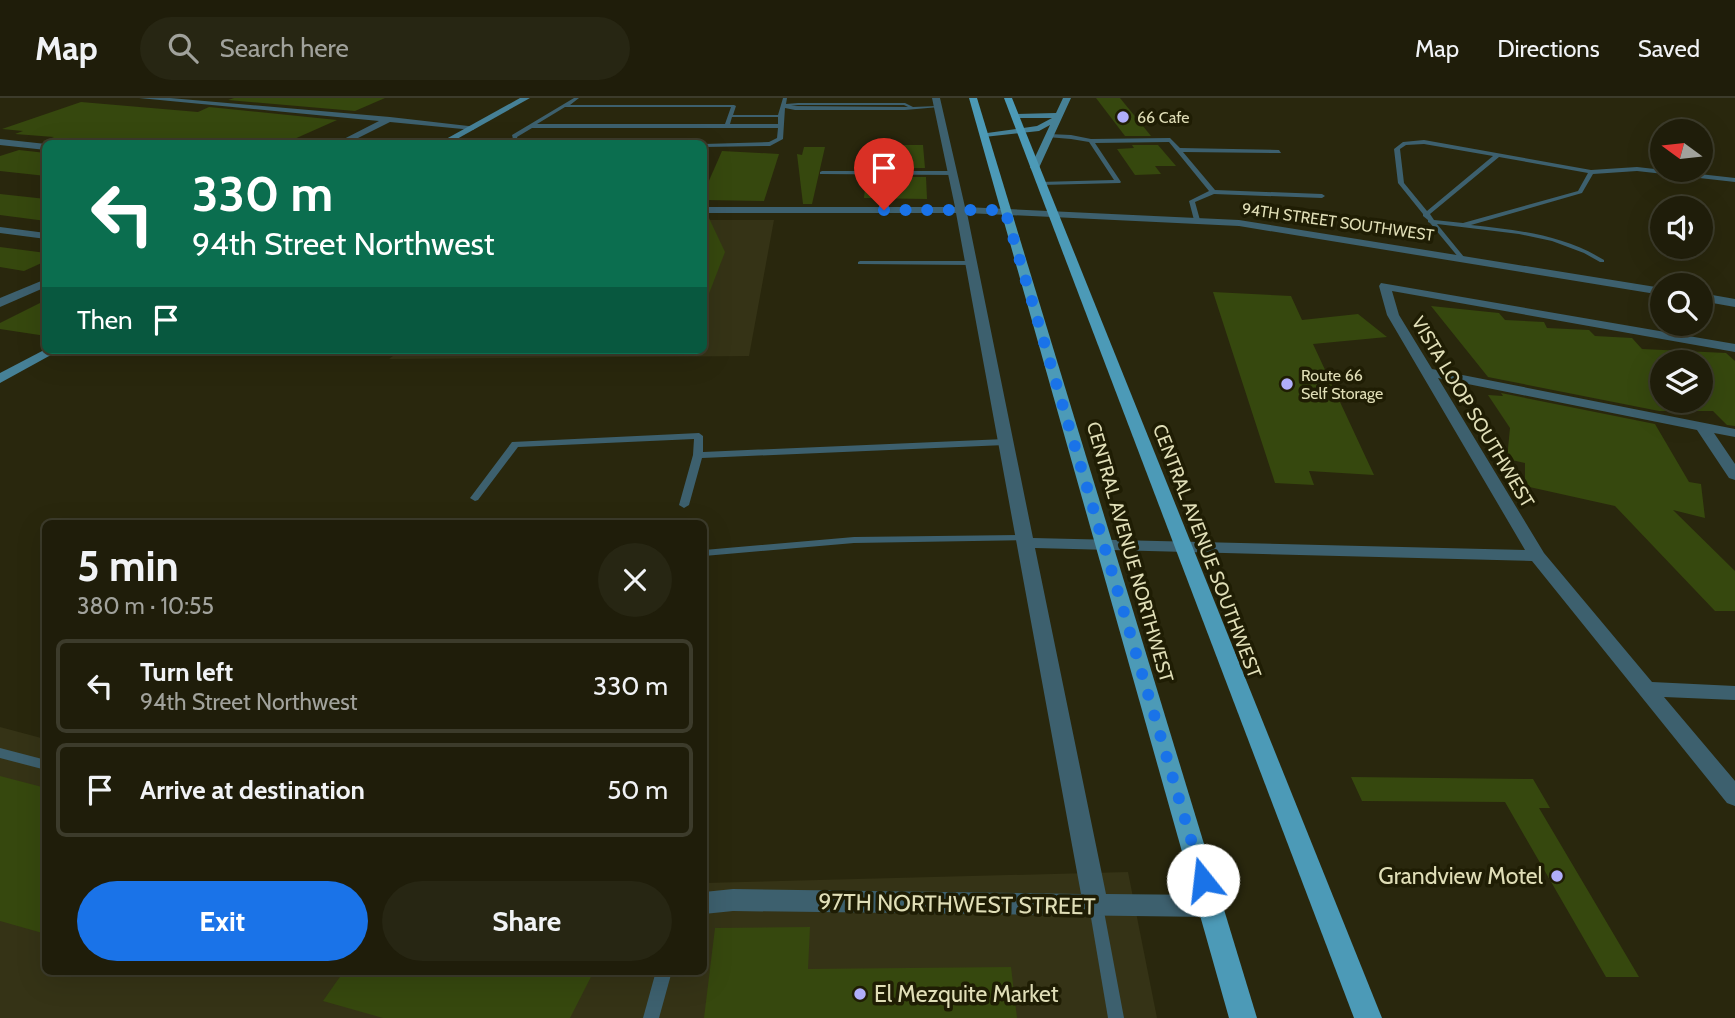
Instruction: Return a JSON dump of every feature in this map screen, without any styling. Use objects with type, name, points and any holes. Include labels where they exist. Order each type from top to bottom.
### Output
[{"type":"main road","name":"CENTRAL AVENUE NORTHWEST","points":[[973,98],[1244,1018]]},
{"type":"main road","name":"CENTRAL AVENUE SOUTHWEST","points":[[1008,98],[1368,1018]]},
{"type":"street","points":[[143,98],[473,127]]},
{"type":"street","points":[[449,140],[526,98]]},
{"type":"street","points":[[1038,175],[1049,136],[1067,98]]},
{"type":"street","points":[[937,102],[972,262],[1023,541],[1096,906]]},
{"type":"street","points":[[1018,123],[1045,126],[1058,116]]},
{"type":"street","points":[[984,134],[1018,123],[1058,116]]},
{"type":"street","points":[[346,140],[390,119]]},
{"type":"street","points":[[0,142],[42,147]]},
{"type":"street","name":"94TH STREET SOUTHWEST","points":[[707,210],[1005,210],[1197,220],[1274,227],[1650,288]]},
{"type":"street","points":[[0,230],[42,235]]},
{"type":"street","points":[[0,303],[42,284]]},
{"type":"street","name":"VISTA LOOP SOUTHWEST","points":[[1735,348],[1385,286],[1393,315],[1537,556],[1649,689],[1735,797]]},
{"type":"street","points":[[1713,299],[1735,303]]},
{"type":"street","points":[[0,379],[46,354]]},
{"type":"street","points":[[1427,372],[1735,433]]},
{"type":"street","points":[[1702,427],[1735,475]]},
{"type":"street","points":[[1023,541],[1537,556]]},
{"type":"street","points":[[1649,689],[1735,694]]},
{"type":"street","name":"97TH NORTHWEST STREET","points":[[707,903],[733,900],[1210,906]]},
{"type":"lane","points":[[515,140],[513,136],[577,98]]},
{"type":"lane","points":[[727,126],[737,98]]},
{"type":"lane","points":[[707,145],[770,144],[780,139],[785,98]]},
{"type":"lane","points":[[783,106],[905,104],[911,107],[937,102]]},
{"type":"lane","points":[[563,106],[734,106]]},
{"type":"lane","points":[[731,116],[781,116]]},
{"type":"lane","points":[[529,126],[780,126]]},
{"type":"lane","points":[[1049,136],[1071,136],[1091,141],[1170,140],[1213,192]]},
{"type":"lane","points":[[1038,175],[1118,182],[1091,141]]},
{"type":"lane","points":[[1461,257],[1401,183],[1397,149],[1405,142],[1424,142],[1591,172],[1637,169],[1735,180]]},
{"type":"lane","points":[[1178,150],[1279,152]]},
{"type":"lane","points":[[1425,215],[1498,155]]},
{"type":"lane","points":[[1463,225],[1580,192],[1586,175],[1591,172]]},
{"type":"lane","points":[[822,173],[953,173]]},
{"type":"lane","points":[[1197,220],[1192,201],[1213,192],[1322,196]]},
{"type":"lane","points":[[1430,221],[1553,238],[1577,245],[1602,261]]},
{"type":"lane","points":[[860,264],[972,262]]},
{"type":"lane","points":[[475,498],[515,444],[699,436],[698,454],[684,505]]},
{"type":"lane","points":[[698,454],[1005,442]]},
{"type":"lane","points":[[707,554],[854,540],[1023,541]]},
{"type":"lane","points":[[0,753],[42,764]]},
{"type":"lane","points":[[1096,906],[1116,1018]]},
{"type":"lane","points":[[651,1018],[663,975]]},
{"type":"shaded area","points":[[707,220],[774,220],[749,356],[389,359],[396,354],[707,354]]},
{"type":"shaded area","points":[[0,727],[42,738],[42,975],[707,975],[707,883],[1128,872],[1157,1018],[0,1018]]},
{"type":"building","points":[[385,98],[355,111],[228,100]]},
{"type":"building","points":[[1096,98],[1120,98],[1151,136],[1125,136]]},
{"type":"building","points":[[81,102],[198,112],[209,107],[337,120],[292,140],[46,140],[54,137],[15,134],[23,131],[2,129]]},
{"type":"building","points":[[884,145],[923,145],[925,168],[866,168],[868,149],[884,149]]},
{"type":"building","points":[[1132,145],[1158,145],[1176,166],[1155,166],[1161,174],[1135,175],[1117,149],[1134,148]]},
{"type":"building","points":[[804,147],[825,147],[812,204],[803,204],[797,154],[802,155]]},
{"type":"building","points":[[19,150],[42,153],[42,176],[0,171],[0,156]]},
{"type":"building","points":[[722,151],[779,154],[764,201],[707,200],[707,185]]},
{"type":"building","points":[[866,177],[926,177],[927,199],[864,198]]},
{"type":"building","points":[[0,194],[42,199],[42,220],[0,215]]},
{"type":"building","points":[[707,216],[725,252],[707,299]]},
{"type":"building","points":[[0,247],[42,252],[42,263],[24,271],[0,267]]},
{"type":"building","name":"Route 66 Self Storage","points":[[1213,292],[1291,296],[1302,320],[1358,314],[1387,337],[1313,344],[1374,475],[1309,471],[1314,485],[1275,483]]},
{"type":"building","points":[[42,302],[42,335],[0,329],[0,323]]},
{"type":"building","points":[[1431,306],[1499,313],[1505,320],[1544,322],[1547,328],[1589,330],[1595,336],[1632,338],[1642,349],[1663,350],[1650,350],[1650,409],[1488,377]]},
{"type":"building","points":[[1713,352],[1726,353],[1735,361],[1735,426],[1727,425],[1713,411]]},
{"type":"building","points":[[1501,393],[1655,424],[1689,482],[1701,484],[1705,518],[1673,510],[1735,571],[1735,611],[1715,611],[1615,506],[1525,486],[1525,463],[1507,459],[1510,428],[1488,395],[1503,396]]},
{"type":"building","points":[[0,776],[42,787],[42,933],[0,921]]},
{"type":"building","name":"Grandview Motel","points":[[1351,777],[1533,779],[1550,808],[1539,808],[1639,977],[1606,977],[1505,802],[1362,801]]},
{"type":"building","name":"El Mezquite Market","points":[[810,927],[808,969],[1011,967],[1017,1018],[704,1018],[715,928]]},
{"type":"building","points":[[341,975],[592,975],[570,1018],[383,1018],[323,1001]]},
{"type":"place","name":"66 Cafe","points":[[1123,117]]},
{"type":"place","name":"Route 66 Self Storage","points":[[1287,384]]},
{"type":"place","name":"Grandview Motel","points":[[1557,876]]},
{"type":"place","name":"El Mezquite Market","points":[[860,994]]},
{"type":"route","points":[[884,210],[1005,210],[1203,880]]}]
